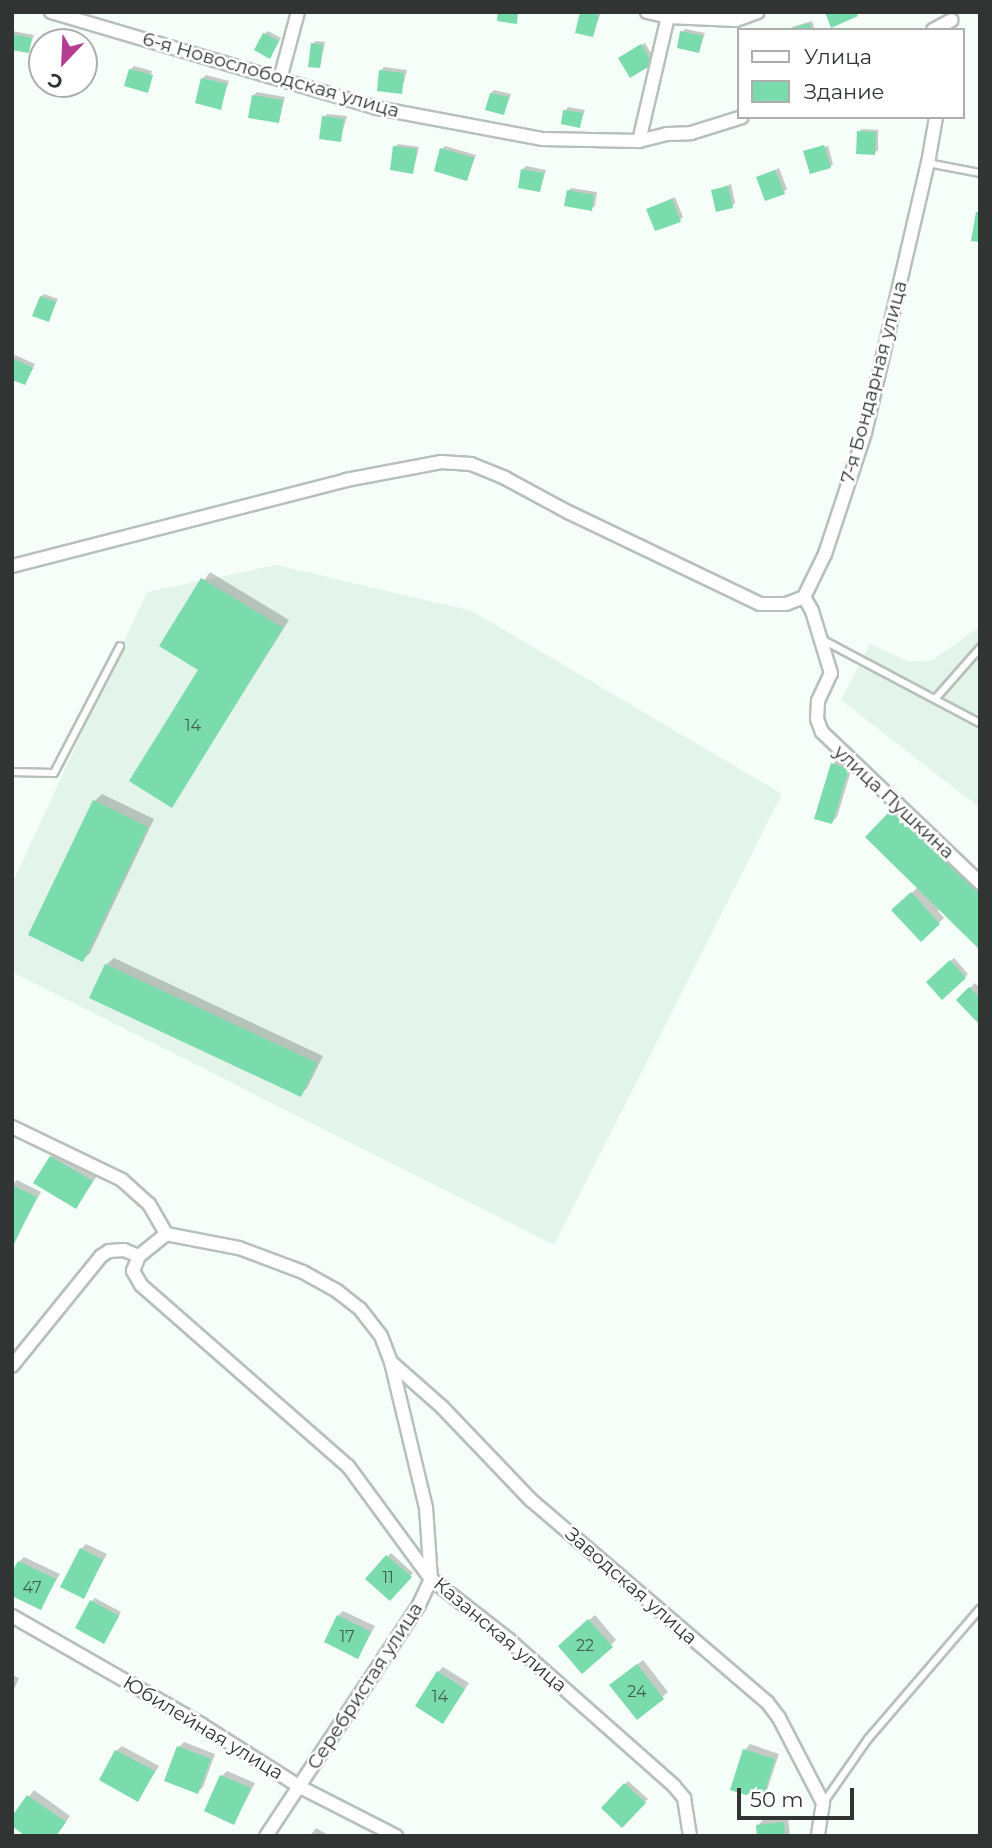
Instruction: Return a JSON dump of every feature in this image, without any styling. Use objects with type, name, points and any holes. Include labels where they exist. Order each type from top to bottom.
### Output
[{"type":"street","name":"6-я Новослободская улица","points":[[51,12],[377,108],[542,139],[639,141],[667,134],[691,133],[736,119]]},
{"type":"street","points":[[280,79],[298,12]]},
{"type":"street","points":[[648,12],[736,20],[758,12]]},
{"type":"street","points":[[639,141],[669,15]]},
{"type":"street","name":"7-я Бондарная улица","points":[[804,597],[825,554],[864,433],[928,163],[936,119]]},
{"type":"street","points":[[12,566],[346,480],[441,462],[471,464],[505,478],[568,512],[760,604],[786,604],[804,597]]},
{"type":"street","name":"улица Пушкина","points":[[804,597],[812,611],[818,638],[831,673],[818,701],[817,719],[822,732],[980,884]]},
{"type":"street","points":[[12,1127],[122,1180],[149,1204],[166,1234],[239,1248],[303,1272],[337,1291],[372,1321],[391,1362]]},
{"type":"street","points":[[12,1366],[101,1256],[109,1251],[124,1250],[139,1256],[166,1234]]},
{"type":"street","name":"Казанская улица","points":[[139,1256],[133,1271],[141,1284],[348,1466],[431,1579],[508,1639],[674,1786],[684,1798],[690,1836]]},
{"type":"street","name":"Серебристая улица","points":[[266,1836],[419,1605],[431,1579],[426,1508],[391,1362]]},
{"type":"street","name":"Заводская улица","points":[[391,1362],[442,1407],[531,1500],[767,1702],[779,1718],[823,1803]]},
{"type":"street","name":"Юбилейная улица","points":[[12,1616],[202,1725],[300,1787],[396,1836]]},
{"type":"street","points":[[818,1836],[823,1803]]},
{"type":"lane","points":[[928,163],[980,173]]},
{"type":"lane","points":[[818,638],[980,723]]},
{"type":"lane","points":[[12,772],[54,773],[120,646]]},
{"type":"lane","points":[[936,698],[980,648]]},
{"type":"lane","points":[[823,1803],[868,1739],[980,1609]]},
{"type":"shaded area","points":[[276,565],[472,611],[782,794],[554,1245],[12,972],[12,884],[147,592]]},
{"type":"shaded area","points":[[980,626],[980,808],[841,700],[870,644],[910,662],[933,660]]},
{"type":"building","points":[[498,12],[518,12],[517,24],[497,21]]},
{"type":"building","points":[[580,12],[599,15],[593,37],[575,33]]},
{"type":"building","points":[[825,12],[856,12],[858,16],[831,28]]},
{"type":"building","points":[[809,23],[811,28],[792,28]]},
{"type":"building","points":[[680,31],[703,36],[699,53],[677,48]]},
{"type":"building","points":[[263,33],[279,41],[270,59],[254,50]]},
{"type":"building","points":[[12,34],[28,37],[28,53],[12,50]]},
{"type":"building","points":[[311,43],[323,45],[320,68],[308,67]]},
{"type":"building","points":[[641,44],[653,64],[630,78],[618,58]]},
{"type":"building","points":[[129,69],[153,75],[148,93],[124,86]]},
{"type":"building","points":[[379,70],[404,73],[402,94],[377,91]]},
{"type":"building","points":[[201,78],[227,84],[221,110],[195,103]]},
{"type":"building","points":[[490,93],[509,97],[504,115],[485,110]]},
{"type":"building","points":[[252,95],[283,100],[279,123],[248,118]]},
{"type":"building","points":[[563,110],[583,113],[580,128],[561,124]]},
{"type":"building","points":[[322,116],[344,119],[341,142],[319,139]]},
{"type":"building","points":[[857,131],[876,132],[875,155],[856,154]]},
{"type":"building","points":[[824,145],[831,168],[810,174],[803,151]]},
{"type":"building","points":[[393,146],[417,149],[413,174],[390,170]]},
{"type":"building","points":[[440,148],[474,158],[467,181],[434,171]]},
{"type":"building","points":[[521,169],[544,173],[540,192],[518,188]]},
{"type":"building","points":[[775,170],[785,194],[765,201],[756,177]]},
{"type":"building","points":[[728,186],[733,208],[716,212],[711,190]]},
{"type":"building","points":[[567,190],[594,195],[592,211],[564,206]]},
{"type":"building","points":[[672,199],[681,222],[655,231],[646,209]]},
{"type":"building","points":[[976,212],[980,212],[980,242],[971,241]]},
{"type":"building","points":[[40,296],[56,302],[49,322],[32,316]]},
{"type":"building","points":[[12,358],[33,368],[25,385],[12,380]]},
{"type":"building","points":[[201,578],[283,628],[172,808],[129,781],[198,670],[159,646]]},
{"type":"building","points":[[831,763],[849,769],[832,824],[814,819]]},
{"type":"building","points":[[93,800],[148,827],[83,962],[28,935]]},
{"type":"building","points":[[893,808],[980,893],[980,950],[865,837]]},
{"type":"building","points":[[911,892],[940,924],[921,942],[891,910]]},
{"type":"building","points":[[950,960],[966,978],[942,1000],[926,982]]},
{"type":"building","points":[[105,964],[317,1063],[301,1097],[89,998]]},
{"type":"building","points":[[969,987],[980,998],[980,1025],[956,1000]]},
{"type":"building","points":[[50,1156],[93,1181],[76,1209],[33,1183]]},
{"type":"building","points":[[12,1185],[37,1197],[12,1248]]},
{"type":"building","points":[[80,1548],[103,1560],[84,1599],[60,1587]]},
{"type":"building","points":[[386,1555],[412,1577],[390,1601],[365,1579]]},
{"type":"building","points":[[18,1561],[56,1579],[41,1610],[12,1596],[12,1572]]},
{"type":"building","points":[[90,1600],[119,1616],[104,1644],[75,1628]]},
{"type":"building","points":[[337,1615],[371,1632],[358,1659],[324,1642]]},
{"type":"building","points":[[588,1619],[613,1647],[582,1674],[558,1646]]},
{"type":"building","points":[[637,1664],[664,1699],[637,1720],[609,1685]]},
{"type":"building","points":[[437,1671],[465,1689],[443,1724],[415,1706]]},
{"type":"building","points":[[177,1746],[211,1759],[198,1794],[164,1781]]},
{"type":"building","points":[[743,1749],[775,1759],[762,1800],[730,1790]]},
{"type":"building","points":[[115,1750],[155,1771],[138,1802],[99,1780]]},
{"type":"building","points":[[220,1775],[251,1788],[234,1825],[204,1811]]},
{"type":"building","points":[[624,1783],[646,1803],[622,1828],[601,1808]]},
{"type":"building","points":[[27,1795],[66,1822],[56,1836],[25,1836],[12,1826],[12,1816]]},
{"type":"building","points":[[784,1822],[785,1836],[757,1836],[756,1825]]}]
